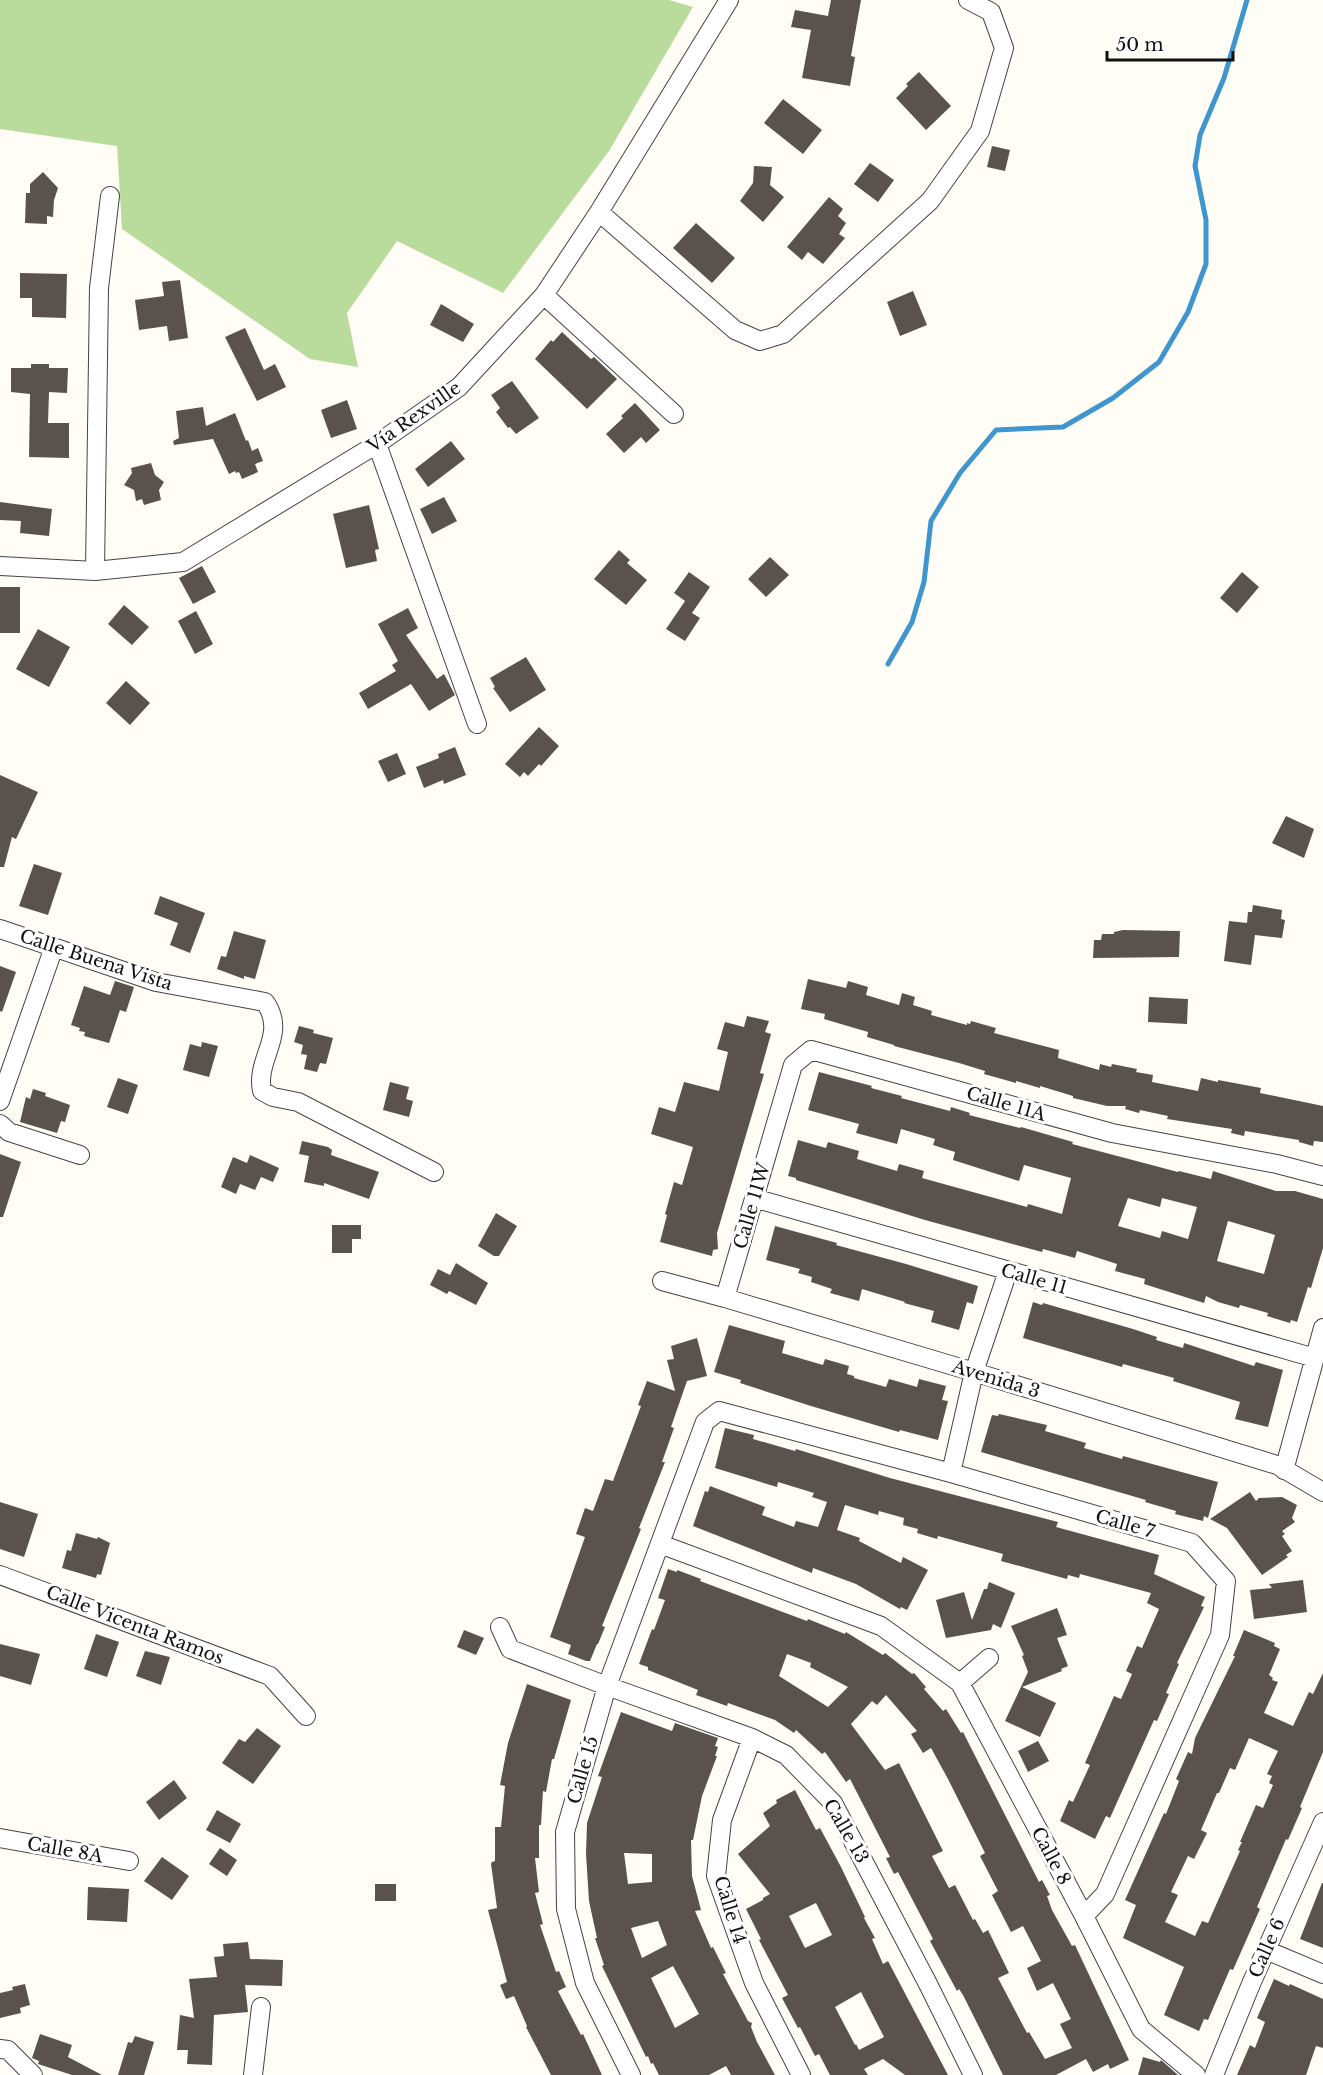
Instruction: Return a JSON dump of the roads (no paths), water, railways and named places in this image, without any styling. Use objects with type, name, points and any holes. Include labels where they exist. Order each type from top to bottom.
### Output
[{"type":"street","name":"Vía Rexville","points":[[0,566],[95,571],[183,562],[377,444],[459,387],[544,295],[599,212],[729,0]]},
{"type":"street","points":[[599,212],[735,330],[760,341],[783,334],[930,201],[980,131],[1004,48],[991,12],[968,0]]},
{"type":"street","points":[[95,571],[99,288],[110,196]]},
{"type":"street","points":[[544,295],[674,414]]},
{"type":"street","points":[[377,444],[477,724]]},
{"type":"street","name":"Calle Buena Vista","points":[[0,929],[156,982],[265,1002],[272,1012],[274,1030],[260,1081],[262,1091],[273,1097],[298,1102],[435,1172]]},
{"type":"street","points":[[0,1101],[54,947]]},
{"type":"street","name":"Calle 11A","points":[[778,1115],[793,1065],[811,1050],[1112,1133],[1277,1164],[1323,1176]]},
{"type":"street","name":"Calle 11W","points":[[725,1298],[778,1115]]},
{"type":"street","points":[[0,1124],[9,1132],[80,1155]]},
{"type":"street","name":"Calle 11","points":[[754,1198],[1315,1358]]},
{"type":"street","points":[[951,1473],[974,1372],[1008,1271]]},
{"type":"street","name":"Avenida 3","points":[[662,1281],[974,1372],[1277,1466],[1323,1492]]},
{"type":"street","points":[[1284,1470],[1323,1328]]},
{"type":"street","name":"Calle 7","points":[[688,1468],[705,1422],[719,1411],[951,1473],[1192,1543],[1226,1581],[1220,1635],[1105,1893],[1084,1916]]},
{"type":"street","name":"Calle 15","points":[[631,2075],[585,1983],[566,1909],[565,1832],[607,1686],[688,1468]]},
{"type":"street","name":"Calle 8","points":[[660,1544],[881,1626],[960,1683],[1084,1916],[1141,2030],[1196,2075]]},
{"type":"street","name":"Calle Vicenta Ramos","points":[[0,1575],[270,1676],[306,1716]]},
{"type":"street","name":"Calle 13","points":[[500,1627],[510,1650],[752,1738],[786,1755],[833,1803],[973,2075]]},
{"type":"street","points":[[960,1683],[989,1658]]},
{"type":"street","name":"Calle 14","points":[[752,1738],[722,1820],[716,1876],[754,1983],[801,2075]]},
{"type":"street","name":"Calle 6","points":[[1214,2075],[1323,1822]]},
{"type":"street","name":"Calle 8A","points":[[0,1838],[129,1861]]},
{"type":"street","points":[[1266,1950],[1323,1974]]},
{"type":"street","points":[[253,2075],[261,2007]]},
{"type":"street","points":[[0,2049],[8,2050],[33,2075]]},
{"type":"waterway","points":[[888,664],[912,622],[924,582],[931,521],[960,473],[996,430],[1063,427],[1113,398],[1159,362],[1188,312],[1206,264],[1206,220],[1195,166],[1200,135],[1224,78],[1247,0]]}]
